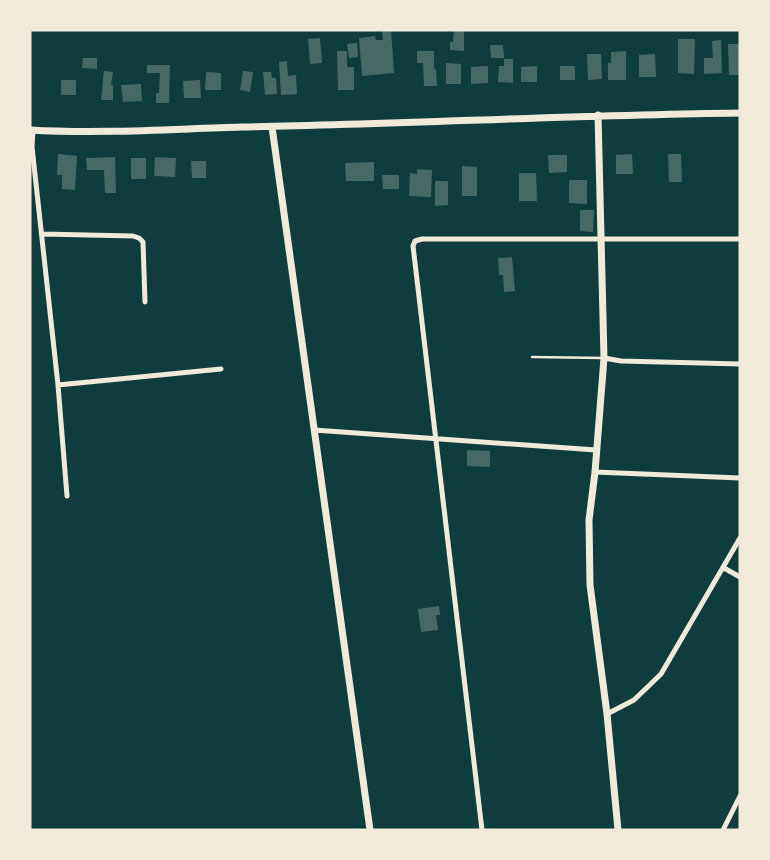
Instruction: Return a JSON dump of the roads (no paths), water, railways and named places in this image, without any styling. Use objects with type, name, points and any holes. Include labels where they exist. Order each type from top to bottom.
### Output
[{"type":"street","points":[[67,496],[31,130],[272,127],[598,115],[740,113]]},
{"type":"street","points":[[598,115],[604,358],[589,520],[590,585],[607,714],[618,830]]},
{"type":"street","points":[[272,127],[370,830]]},
{"type":"street","points":[[42,234],[139,237],[144,242],[145,302]]},
{"type":"street","points":[[482,830],[413,246],[415,241],[740,239]]},
{"type":"street","points":[[604,358],[621,361],[740,364]]},
{"type":"street","points":[[58,385],[221,369]]},
{"type":"street","points":[[314,430],[596,450]]},
{"type":"street","points":[[595,472],[740,478]]},
{"type":"street","points":[[607,714],[634,700],[661,674],[740,538]]},
{"type":"street","points":[[723,568],[740,577]]},
{"type":"street","points":[[723,830],[740,796]]},
{"type":"lane","points":[[532,357],[604,358]]}]
